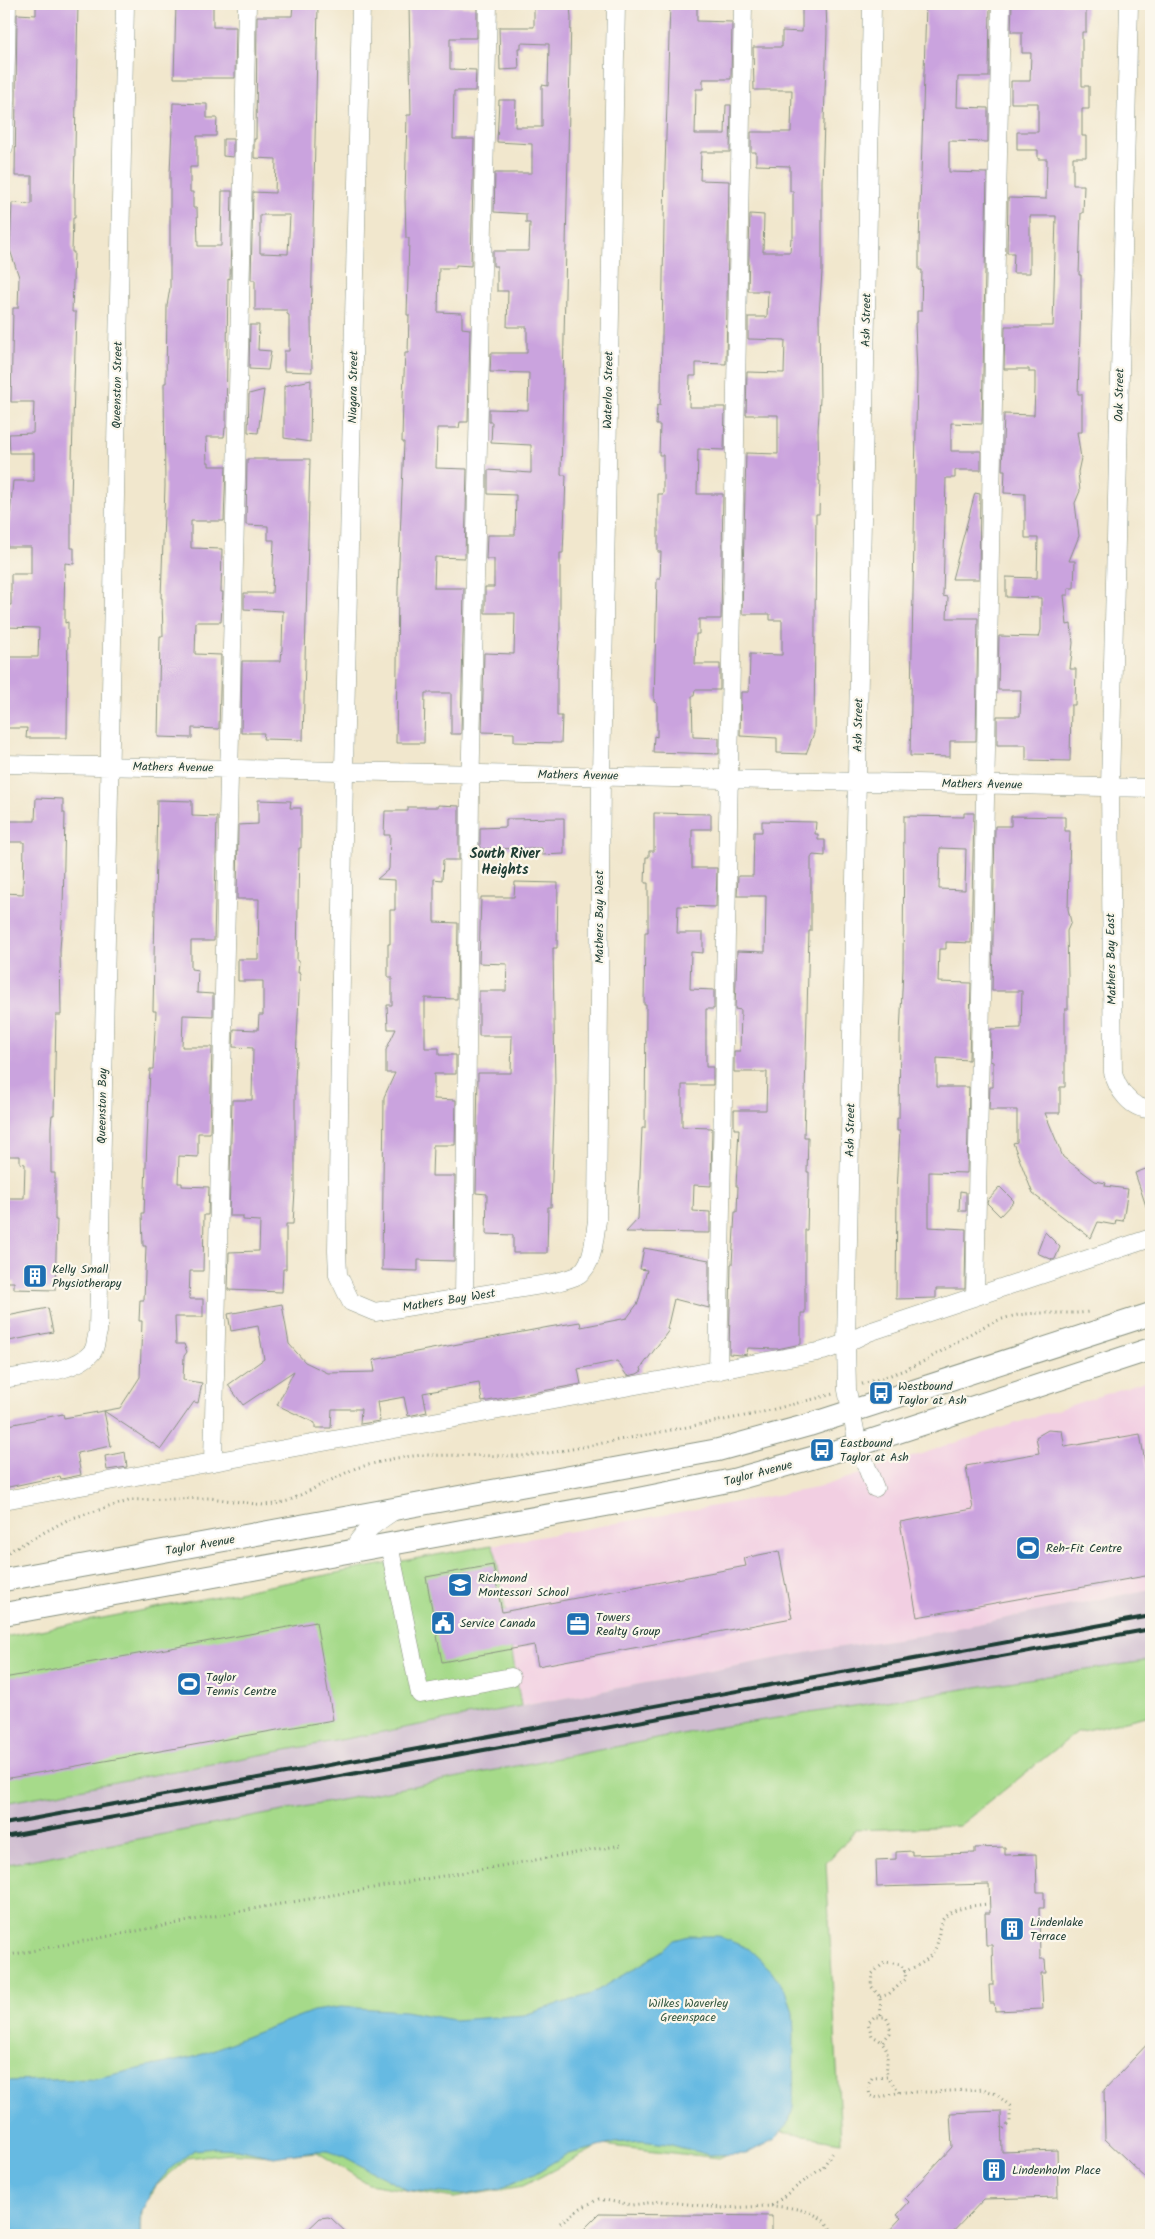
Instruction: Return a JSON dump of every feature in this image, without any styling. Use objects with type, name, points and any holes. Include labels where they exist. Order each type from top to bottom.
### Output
[{"type":"main road","name":"Taylor Avenue","points":[[4,1580],[718,1450],[788,1431],[849,1400],[1151,1314]]},
{"type":"main road","name":"Taylor Avenue","points":[[4,1614],[389,1545],[733,1480],[858,1446],[1151,1349]]},
{"type":"street","points":[[4,147],[7,4]]},
{"type":"street","name":"Queenston Street","points":[[108,766],[125,4]]},
{"type":"street","points":[[213,1462],[247,4]]},
{"type":"street","name":"Niagara Street","points":[[344,770],[361,4]]},
{"type":"street","points":[[464,1298],[471,773],[488,4]]},
{"type":"street","name":"Waterloo Street","points":[[600,776],[616,4]]},
{"type":"street","points":[[718,1371],[743,4]]},
{"type":"street","name":"Ash Street","points":[[872,4],[846,1343],[849,1400],[858,1446],[875,1488]]},
{"type":"street","points":[[975,1296],[1001,4]]},
{"type":"street","name":"Oak Street","points":[[1110,787],[1129,4]]},
{"type":"street","name":"Mathers Avenue","points":[[4,764],[1151,788]]},
{"type":"street","name":"Queenston Bay","points":[[4,1379],[66,1368],[82,1361],[94,1350],[98,1332],[108,766]]},
{"type":"street","name":"Mathers Bay West","points":[[344,770],[336,1251],[338,1275],[351,1302],[375,1312],[553,1283],[578,1275],[588,1264],[597,1221],[600,776]]},
{"type":"street","name":"Mathers Bay East","points":[[1110,787],[1113,1072],[1116,1084],[1123,1095],[1140,1106],[1151,1109]]},
{"type":"street","points":[[4,1500],[823,1351],[869,1332],[1151,1238]]},
{"type":"street","name":"Taylor Avenue","points":[[353,1551],[356,1543],[367,1531],[395,1510]]},
{"type":"street","points":[[389,1545],[420,1694],[511,1677]]},
{"type":"path","points":[[4,1554],[68,1519],[132,1500],[210,1498],[263,1505],[275,1504],[288,1501],[356,1468],[396,1458],[422,1455],[522,1456],[556,1452],[790,1406],[849,1400],[920,1363],[966,1334],[989,1323],[1028,1312],[1094,1311]]},
{"type":"path","points":[[4,1956],[263,1907],[622,1845]]},
{"type":"path","points":[[904,1972],[923,1963],[931,1955],[938,1942],[941,1923],[946,1917],[960,1909],[989,1904]]},
{"type":"path","points":[[880,1997],[900,1986],[906,1979],[900,1964],[885,1962],[872,1974],[871,1986],[880,1997],[881,2016]]},
{"type":"path","points":[[883,2041],[890,2034],[890,2025],[886,2017],[874,2017],[868,2022],[872,2036],[883,2041],[887,2051],[887,2077],[900,2092]]},
{"type":"path","points":[[887,2077],[872,2078],[868,2085],[870,2096],[878,2098],[900,2092],[983,2089],[996,2094],[1010,2106],[1010,2122],[1002,2130]]},
{"type":"path","points":[[771,2206],[823,2167],[832,2153]]},
{"type":"path","points":[[560,2223],[581,2208],[599,2199],[632,2205],[662,2201],[721,2208],[793,2207],[820,2217],[834,2235]]},
{"type":"shaded area","points":[[1151,1379],[1151,1589],[917,1636],[827,1649],[521,1706],[496,1555],[492,1545],[817,1488]]},
{"type":"shaded area","points":[[1151,1589],[1151,1660],[713,1728],[4,1865],[4,1803],[827,1649],[917,1636]]},
{"type":"green space","name":"Taylor Tennis Centre","points":[[492,1545],[496,1555],[521,1706],[4,1803],[4,1637]]},
{"type":"green space","name":"Wilkes Waverley Greenspace","points":[[1151,1660],[1151,1715],[1077,1732],[959,1826],[856,1830],[826,1863],[841,2142],[775,2131],[719,2158],[601,2145],[523,2186],[454,2198],[368,2184],[317,2152],[273,2156],[228,2153],[188,2158],[156,2186],[142,2211],[141,2235],[4,2235],[4,1865],[713,1728]]},
{"type":"water","points":[[689,1936],[719,1936],[749,1949],[771,1970],[787,1993],[793,2013],[793,2108],[788,2125],[775,2139],[746,2154],[709,2155],[668,2144],[640,2141],[614,2143],[565,2155],[534,2174],[499,2189],[464,2195],[407,2190],[343,2156],[328,2151],[314,2151],[274,2157],[236,2149],[215,2148],[195,2150],[171,2168],[152,2190],[141,2214],[141,2235],[4,2235],[4,2081],[92,2079],[194,2057],[313,2011],[341,2007],[405,2011],[454,2020],[524,2015],[591,1994],[664,1950],[674,1940]]},
{"type":"building","points":[[36,4],[78,4],[75,218],[73,218],[72,252],[74,252],[72,312],[76,312],[71,498],[71,548],[74,548],[74,564],[65,563],[64,609],[65,623],[68,622],[67,738],[26,738],[27,728],[4,728],[5,657],[38,657],[39,628],[5,627],[5,605],[11,605],[11,574],[31,574],[31,547],[7,547],[13,481],[34,481],[34,453],[10,453],[9,434],[33,433],[34,402],[11,402],[13,308],[18,308],[19,277],[10,250],[12,203],[32,204],[32,176],[15,176],[17,14],[36,15]]},
{"type":"building","points":[[176,4],[213,4],[213,27],[236,27],[235,78],[174,78]]},
{"type":"building","points":[[409,4],[450,4],[450,7],[477,7],[477,38],[450,38],[450,69],[476,70],[475,91],[454,91],[453,139],[474,139],[471,266],[456,265],[456,268],[439,268],[438,312],[462,313],[462,328],[470,329],[468,422],[460,422],[459,428],[437,428],[436,468],[467,469],[465,558],[435,557],[434,588],[464,588],[461,734],[451,734],[451,693],[425,693],[424,743],[396,743],[398,587],[404,442],[402,442],[403,396],[405,353],[408,353],[409,315],[407,315],[409,238],[406,238],[405,198],[407,115],[411,115]]},
{"type":"building","points":[[534,4],[570,4],[571,18],[561,475],[566,475],[563,553],[560,553],[560,628],[557,671],[557,716],[562,716],[561,743],[514,742],[514,733],[482,732],[484,653],[514,654],[515,613],[485,613],[485,587],[494,587],[494,559],[486,559],[487,535],[515,535],[516,495],[488,494],[488,470],[531,473],[531,445],[491,443],[492,422],[489,422],[489,409],[528,410],[529,373],[490,372],[491,353],[527,353],[527,327],[507,327],[508,291],[497,291],[497,266],[493,266],[493,251],[529,251],[530,223],[526,223],[526,214],[494,212],[495,173],[532,173],[532,144],[497,142],[499,100],[516,100],[515,127],[542,127],[542,85],[548,86],[549,44],[521,43],[521,48],[518,48],[519,69],[500,70],[499,27],[534,27]]},
{"type":"building","points":[[670,4],[697,4],[697,21],[732,22],[731,79],[703,79],[703,89],[696,89],[695,134],[725,134],[726,105],[731,105],[730,152],[701,152],[700,180],[729,181],[726,364],[696,363],[696,376],[690,376],[689,407],[725,407],[724,450],[698,449],[697,494],[723,494],[721,619],[699,619],[699,634],[696,634],[695,664],[720,664],[720,690],[695,690],[694,696],[692,696],[693,737],[719,738],[719,754],[653,752],[654,736],[657,737],[657,703],[654,702],[657,579],[660,579],[661,552],[658,552],[658,494],[663,494],[663,455],[659,455],[660,425],[656,425],[657,405],[660,405],[661,390]]},
{"type":"building","points":[[802,4],[826,4],[827,32],[822,182],[822,272],[819,315],[820,399],[818,429],[820,481],[819,514],[816,514],[814,733],[806,754],[777,753],[777,738],[740,736],[741,692],[749,692],[750,654],[782,655],[782,620],[770,620],[770,614],[742,614],[746,453],[778,454],[778,415],[746,415],[747,372],[784,373],[785,340],[748,339],[748,317],[767,317],[768,291],[748,291],[750,214],[764,215],[763,252],[790,252],[791,238],[793,238],[793,191],[790,191],[790,166],[756,165],[756,152],[751,152],[751,132],[791,132],[792,90],[754,90],[753,47],[782,47],[782,31],[802,32]]},
{"type":"building","points":[[926,4],[990,4],[989,77],[958,77],[957,107],[988,108],[988,142],[949,141],[949,172],[987,173],[982,424],[951,423],[951,451],[981,451],[981,470],[955,470],[955,478],[946,478],[943,596],[948,597],[947,618],[978,618],[976,741],[950,741],[950,757],[910,756],[917,374],[915,323],[917,323],[917,311],[921,311],[922,270],[919,270],[919,244]]},
{"type":"building","points":[[1012,4],[1086,4],[1086,32],[1082,32],[1082,86],[1089,86],[1089,109],[1082,109],[1082,136],[1086,136],[1086,157],[1073,157],[1073,185],[1084,185],[1079,275],[1081,275],[1081,302],[1078,394],[1082,394],[1082,432],[1077,432],[1081,458],[1078,472],[1080,491],[1075,503],[1079,536],[1069,561],[1075,561],[1074,588],[1068,588],[1068,595],[1064,595],[1067,625],[1071,624],[1073,643],[1070,669],[1076,669],[1075,705],[1071,705],[1070,761],[1026,760],[1026,745],[997,745],[997,716],[1020,716],[1021,690],[998,690],[999,636],[1039,637],[1041,630],[1041,598],[1006,597],[1006,577],[1037,578],[1038,538],[1025,538],[1025,494],[1004,493],[1005,470],[1002,470],[1004,414],[1034,415],[1035,388],[1035,372],[1029,372],[1029,369],[1004,369],[1005,326],[1053,326],[1056,216],[1030,216],[1030,273],[1013,273],[1014,253],[1007,253],[1008,198],[1046,199],[1047,159],[1038,159],[1038,150],[1017,150],[1017,132],[1038,132],[1038,103],[1011,103],[1011,81],[1030,81],[1031,53],[1022,53],[1022,32],[1011,32]]},
{"type":"building","points":[[293,5],[318,6],[311,320],[312,372],[284,371],[284,351],[289,351],[289,315],[287,310],[255,310],[255,280],[251,280],[253,192],[275,193],[276,159],[254,158],[254,139],[256,139],[257,16],[292,16]],"holes":[[[260,215],[290,215],[288,254],[260,253]]]},
{"type":"building","points":[[173,103],[207,104],[207,118],[217,118],[216,136],[197,136],[197,167],[190,167],[190,192],[193,192],[193,208],[197,208],[198,246],[221,246],[222,191],[232,191],[230,279],[228,278],[226,428],[224,437],[206,437],[207,462],[209,462],[209,466],[226,466],[224,521],[191,521],[191,548],[222,549],[221,592],[223,592],[221,622],[196,622],[195,654],[221,655],[219,729],[192,728],[192,738],[158,737],[160,636],[163,636],[161,598],[165,486],[164,383],[166,383],[167,306],[170,288],[170,174]]},
{"type":"building","points":[[223,139],[233,139],[233,157],[223,156]]},
{"type":"building","points":[[250,325],[259,325],[258,350],[271,351],[268,370],[249,369]]},
{"type":"building","points":[[311,380],[310,442],[284,438],[284,386]]},
{"type":"building","points":[[264,390],[258,433],[248,432],[249,394]]},
{"type":"building","points":[[247,459],[310,459],[303,740],[263,739],[264,733],[241,733],[242,661],[281,661],[283,611],[244,609],[244,593],[272,593],[274,540],[268,540],[268,526],[246,525]]},
{"type":"building","points":[[975,493],[980,494],[979,579],[952,579]]},
{"type":"building","points":[[36,798],[63,799],[63,813],[65,813],[63,909],[60,949],[61,1015],[56,1015],[54,1115],[52,1115],[51,1126],[51,1173],[55,1173],[55,1220],[57,1220],[55,1290],[14,1289],[14,1282],[4,1282],[4,1198],[24,1198],[25,1164],[20,1163],[20,1156],[6,1156],[6,1148],[4,1148],[4,893],[23,894],[24,842],[4,842],[4,821],[35,821]]},
{"type":"building","points":[[157,800],[192,801],[192,816],[217,817],[214,941],[191,941],[191,969],[198,970],[197,993],[213,994],[213,1016],[183,1015],[182,1047],[212,1047],[210,1133],[198,1133],[198,1157],[179,1156],[178,1183],[182,1183],[182,1186],[209,1187],[208,1215],[204,1215],[203,1271],[190,1271],[189,1299],[203,1299],[203,1317],[175,1317],[176,1344],[184,1344],[187,1352],[184,1356],[183,1380],[202,1383],[198,1403],[194,1402],[161,1449],[104,1411],[111,1446],[77,1453],[81,1475],[61,1479],[60,1476],[4,1488],[4,1426],[63,1414],[64,1418],[120,1408],[140,1377],[142,1321],[139,1321],[140,1300],[144,1300],[146,1246],[143,1246],[142,1213],[144,1213],[150,1069],[153,1069],[156,1011],[153,1011]]},
{"type":"building","points":[[258,800],[291,801],[290,808],[301,808],[297,961],[299,961],[298,973],[300,973],[295,1081],[295,1190],[293,1224],[286,1224],[286,1269],[283,1269],[282,1292],[228,1290],[229,1252],[259,1251],[260,1221],[243,1220],[243,1216],[229,1216],[232,1100],[252,1100],[253,1048],[233,1047],[234,1029],[258,1030],[259,1015],[263,1015],[263,981],[238,981],[238,959],[258,959],[259,899],[237,899],[238,825],[258,824]]},
{"type":"building","points":[[438,805],[459,806],[459,860],[443,860],[442,880],[434,879],[434,922],[458,923],[457,999],[425,998],[425,1048],[439,1048],[439,1055],[456,1055],[456,1074],[434,1074],[434,1099],[456,1100],[455,1145],[433,1145],[432,1176],[455,1176],[454,1261],[418,1260],[418,1271],[382,1270],[384,1097],[395,1073],[386,1073],[386,1050],[396,1029],[388,1029],[387,1005],[392,1005],[392,977],[388,977],[388,944],[390,944],[390,910],[395,910],[395,880],[377,879],[389,869],[390,835],[384,835],[385,811],[408,811],[408,807],[438,807]]},
{"type":"building","points":[[654,813],[711,814],[711,829],[692,829],[692,868],[717,868],[716,907],[678,906],[677,933],[703,933],[703,953],[691,952],[690,989],[714,990],[714,1009],[706,1009],[706,1067],[713,1067],[713,1085],[682,1085],[682,1127],[712,1128],[711,1186],[694,1185],[693,1211],[710,1212],[710,1233],[626,1232],[638,1219],[642,1128],[645,1128],[646,1005],[644,1005],[645,932],[648,932],[648,883],[645,883],[646,857],[649,857],[649,851],[654,851]]},
{"type":"building","points":[[964,813],[974,813],[971,943],[946,942],[946,949],[939,949],[938,982],[971,983],[969,1060],[937,1058],[937,1087],[969,1087],[967,1173],[929,1172],[929,1227],[966,1229],[965,1289],[936,1289],[936,1298],[896,1299],[897,1193],[900,1131],[897,1131],[897,1118],[899,1118],[903,969],[904,816],[964,817]],"holes":[[[940,848],[966,849],[965,890],[939,889]]]},
{"type":"building","points":[[1011,816],[1065,817],[1065,831],[1070,831],[1068,909],[1071,922],[1067,931],[1068,1009],[1065,1009],[1065,1087],[1060,1087],[1060,1113],[1045,1113],[1063,1157],[1095,1181],[1106,1183],[1105,1186],[1128,1189],[1123,1221],[1116,1220],[1115,1225],[1098,1222],[1091,1238],[1033,1194],[1013,1143],[1017,1142],[1017,1110],[989,1110],[990,1087],[993,1087],[993,1062],[990,1061],[991,1029],[1021,1028],[1022,991],[992,991],[995,826],[1011,826]]},
{"type":"building","points":[[564,818],[564,854],[542,855],[542,848],[480,849],[480,828],[506,827],[506,819]]},
{"type":"building","points":[[762,821],[816,822],[815,834],[818,834],[818,840],[825,840],[825,856],[813,855],[811,858],[811,931],[809,931],[804,1137],[808,1137],[807,1172],[809,1172],[809,1190],[807,1230],[805,1230],[805,1313],[801,1313],[801,1344],[777,1349],[748,1348],[747,1354],[742,1355],[729,1354],[731,1264],[738,1186],[736,1186],[739,1129],[734,1129],[734,1110],[766,1110],[767,1072],[734,1072],[734,1051],[740,1051],[741,1010],[735,1009],[737,951],[765,952],[766,896],[737,896],[738,876],[753,876],[754,832],[762,832]]},
{"type":"building","points":[[515,882],[558,883],[557,948],[553,948],[555,1088],[551,1207],[548,1207],[547,1253],[513,1253],[513,1235],[486,1234],[487,1194],[476,1193],[478,1073],[511,1073],[512,1036],[479,1036],[479,991],[506,991],[507,964],[479,963],[481,897],[514,897]]},
{"type":"building","points":[[1151,1167],[1151,1215],[1149,1215],[1135,1173]]},
{"type":"building","points":[[1000,1187],[1014,1201],[1000,1216],[987,1203]]},
{"type":"building","points":[[960,1191],[966,1192],[966,1211],[959,1211]]},
{"type":"building","points":[[1045,1232],[1060,1247],[1053,1260],[1037,1253]]},
{"type":"building","points":[[644,1248],[709,1260],[709,1308],[674,1299],[667,1329],[669,1330],[641,1368],[642,1371],[637,1374],[627,1376],[617,1361],[578,1369],[581,1384],[482,1402],[479,1383],[423,1393],[427,1412],[408,1416],[404,1397],[377,1402],[380,1421],[360,1424],[361,1409],[332,1409],[331,1428],[315,1428],[315,1423],[277,1405],[294,1371],[243,1405],[228,1385],[264,1359],[258,1326],[231,1331],[228,1314],[282,1304],[289,1344],[305,1362],[328,1373],[375,1372],[373,1360],[549,1327],[580,1322],[581,1327],[627,1318],[638,1303],[647,1270],[640,1269]]},
{"type":"building","points":[[48,1308],[53,1332],[4,1342],[4,1323],[9,1322],[7,1316]]},
{"type":"building","name":"Reh-Fit Centre","points":[[1048,1430],[1062,1431],[1065,1447],[1140,1434],[1147,1473],[1151,1472],[1151,1575],[917,1617],[900,1522],[973,1509],[966,1466],[1039,1453],[1036,1437]]},
{"type":"building","points":[[125,1452],[127,1467],[107,1470],[105,1456]]},
{"type":"building","points":[[779,1551],[792,1618],[538,1666],[534,1645],[442,1662],[426,1577],[493,1565],[502,1612],[746,1566],[744,1558]]},
{"type":"building","points":[[316,1622],[333,1720],[4,1779],[4,1678]]},
{"type":"building","name":"Lindenlake Terrace","points":[[1005,1847],[1005,1855],[1036,1854],[1037,1892],[1044,1892],[1044,1908],[1039,1908],[1040,1959],[1045,1959],[1046,1973],[1041,1973],[1043,2009],[995,2011],[994,2003],[990,2003],[989,1985],[993,1985],[992,1945],[986,1945],[985,1913],[990,1913],[989,1884],[877,1887],[876,1860],[896,1859],[896,1852],[912,1851],[912,1855],[975,1853],[975,1848]]},
{"type":"building","points":[[1151,2040],[1151,2183],[1105,2139],[1104,2090]]},
{"type":"building","name":"Lindenholm Place","points":[[1001,2111],[1002,2152],[1057,2150],[1058,2197],[984,2199],[950,2235],[885,2235],[901,2218],[897,2215],[909,2202],[905,2198],[952,2147],[950,2113]]},
{"type":"building","points":[[599,2214],[772,2216],[772,2235],[578,2235]]},
{"type":"building","points":[[328,2217],[349,2235],[302,2235],[320,2218]]},
{"type":"railway","points":[[4,1824],[1151,1616]]},
{"type":"railway","points":[[4,1837],[1151,1629]]},
{"type":"place","name":"Kelly Small Physiotherapy","points":[[35,1276]]},
{"type":"place","name":"Westbound Taylor at Ash","points":[[881,1393]]},
{"type":"place","name":"Eastbound Taylor at Ash","points":[[822,1450]]},
{"type":"place","name":"Reh-Fit Centre","points":[[1028,1548]]},
{"type":"place","name":"Richmond Montessori School","points":[[460,1585]]},
{"type":"place","name":"Service Canada","points":[[443,1623]]},
{"type":"place","name":"Towers Realty Group","points":[[578,1624]]},
{"type":"place","name":"Taylor Tennis Centre","points":[[189,1684]]},
{"type":"place","name":"Lindenlake Terrace","points":[[1012,1929]]},
{"type":"place","name":"Lindenholm Place","points":[[994,2170]]},
{"type":"district","name":"South River Heights","points":[[505,862]]}]
